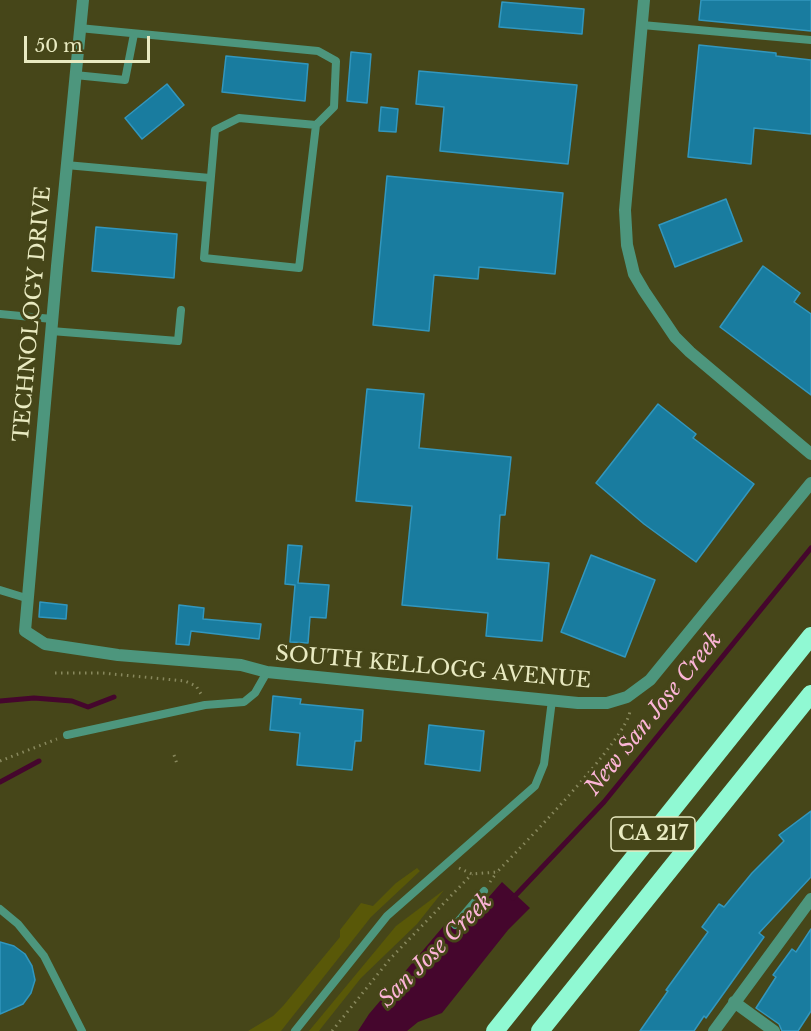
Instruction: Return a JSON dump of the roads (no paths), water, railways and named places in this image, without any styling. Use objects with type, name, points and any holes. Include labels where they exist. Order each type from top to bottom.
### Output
[{"type":"highway","name":"CA 217","points":[[495,1031],[811,636]]},
{"type":"highway","name":"CA 217","points":[[540,1031],[811,694]]},
{"type":"street","name":"TECHNOLOGY DRIVE","points":[[26,632],[26,598],[83,0]]},
{"type":"street","points":[[644,0],[625,210],[627,245],[634,274],[675,337],[811,454]]},
{"type":"street","name":"SOUTH KELLOGG AVENUE","points":[[26,632],[45,644],[118,655],[241,665],[267,672],[552,700],[607,703],[627,697],[641,688],[660,670],[811,483]]},
{"type":"street","points":[[714,1031],[811,899]]},
{"type":"street","points":[[734,1002],[774,1031]]},
{"type":"lane","points":[[642,25],[811,40]]},
{"type":"lane","points":[[79,28],[318,51],[336,61],[334,107],[316,125],[299,268],[204,258],[215,130],[238,118],[316,125]]},
{"type":"lane","points":[[75,75],[125,80],[134,34]]},
{"type":"lane","points":[[66,165],[210,178]]},
{"type":"lane","points":[[0,314],[52,325],[178,340],[181,310]]},
{"type":"lane","points":[[0,590],[1,593],[26,598]]},
{"type":"lane","points":[[67,735],[205,705],[244,702],[255,693],[267,672]]},
{"type":"lane","points":[[295,1031],[387,916],[535,786],[544,764],[552,700]]},
{"type":"lane","points":[[455,925],[484,891]]},
{"type":"lane","points":[[0,909],[18,924],[44,956],[82,1031]]},
{"type":"water","name":"San Jose Creek","points":[[502,882],[530,908],[508,930],[442,1013],[418,1022],[407,1031],[358,1031],[369,1014],[447,922],[459,931]]},
{"type":"waterway","name":"New San Jose Creek","points":[[513,898],[604,802],[811,548]]},
{"type":"waterway","points":[[0,701],[34,698],[72,701],[88,707],[114,697]]},
{"type":"waterway","points":[[0,782],[39,761]]}]
